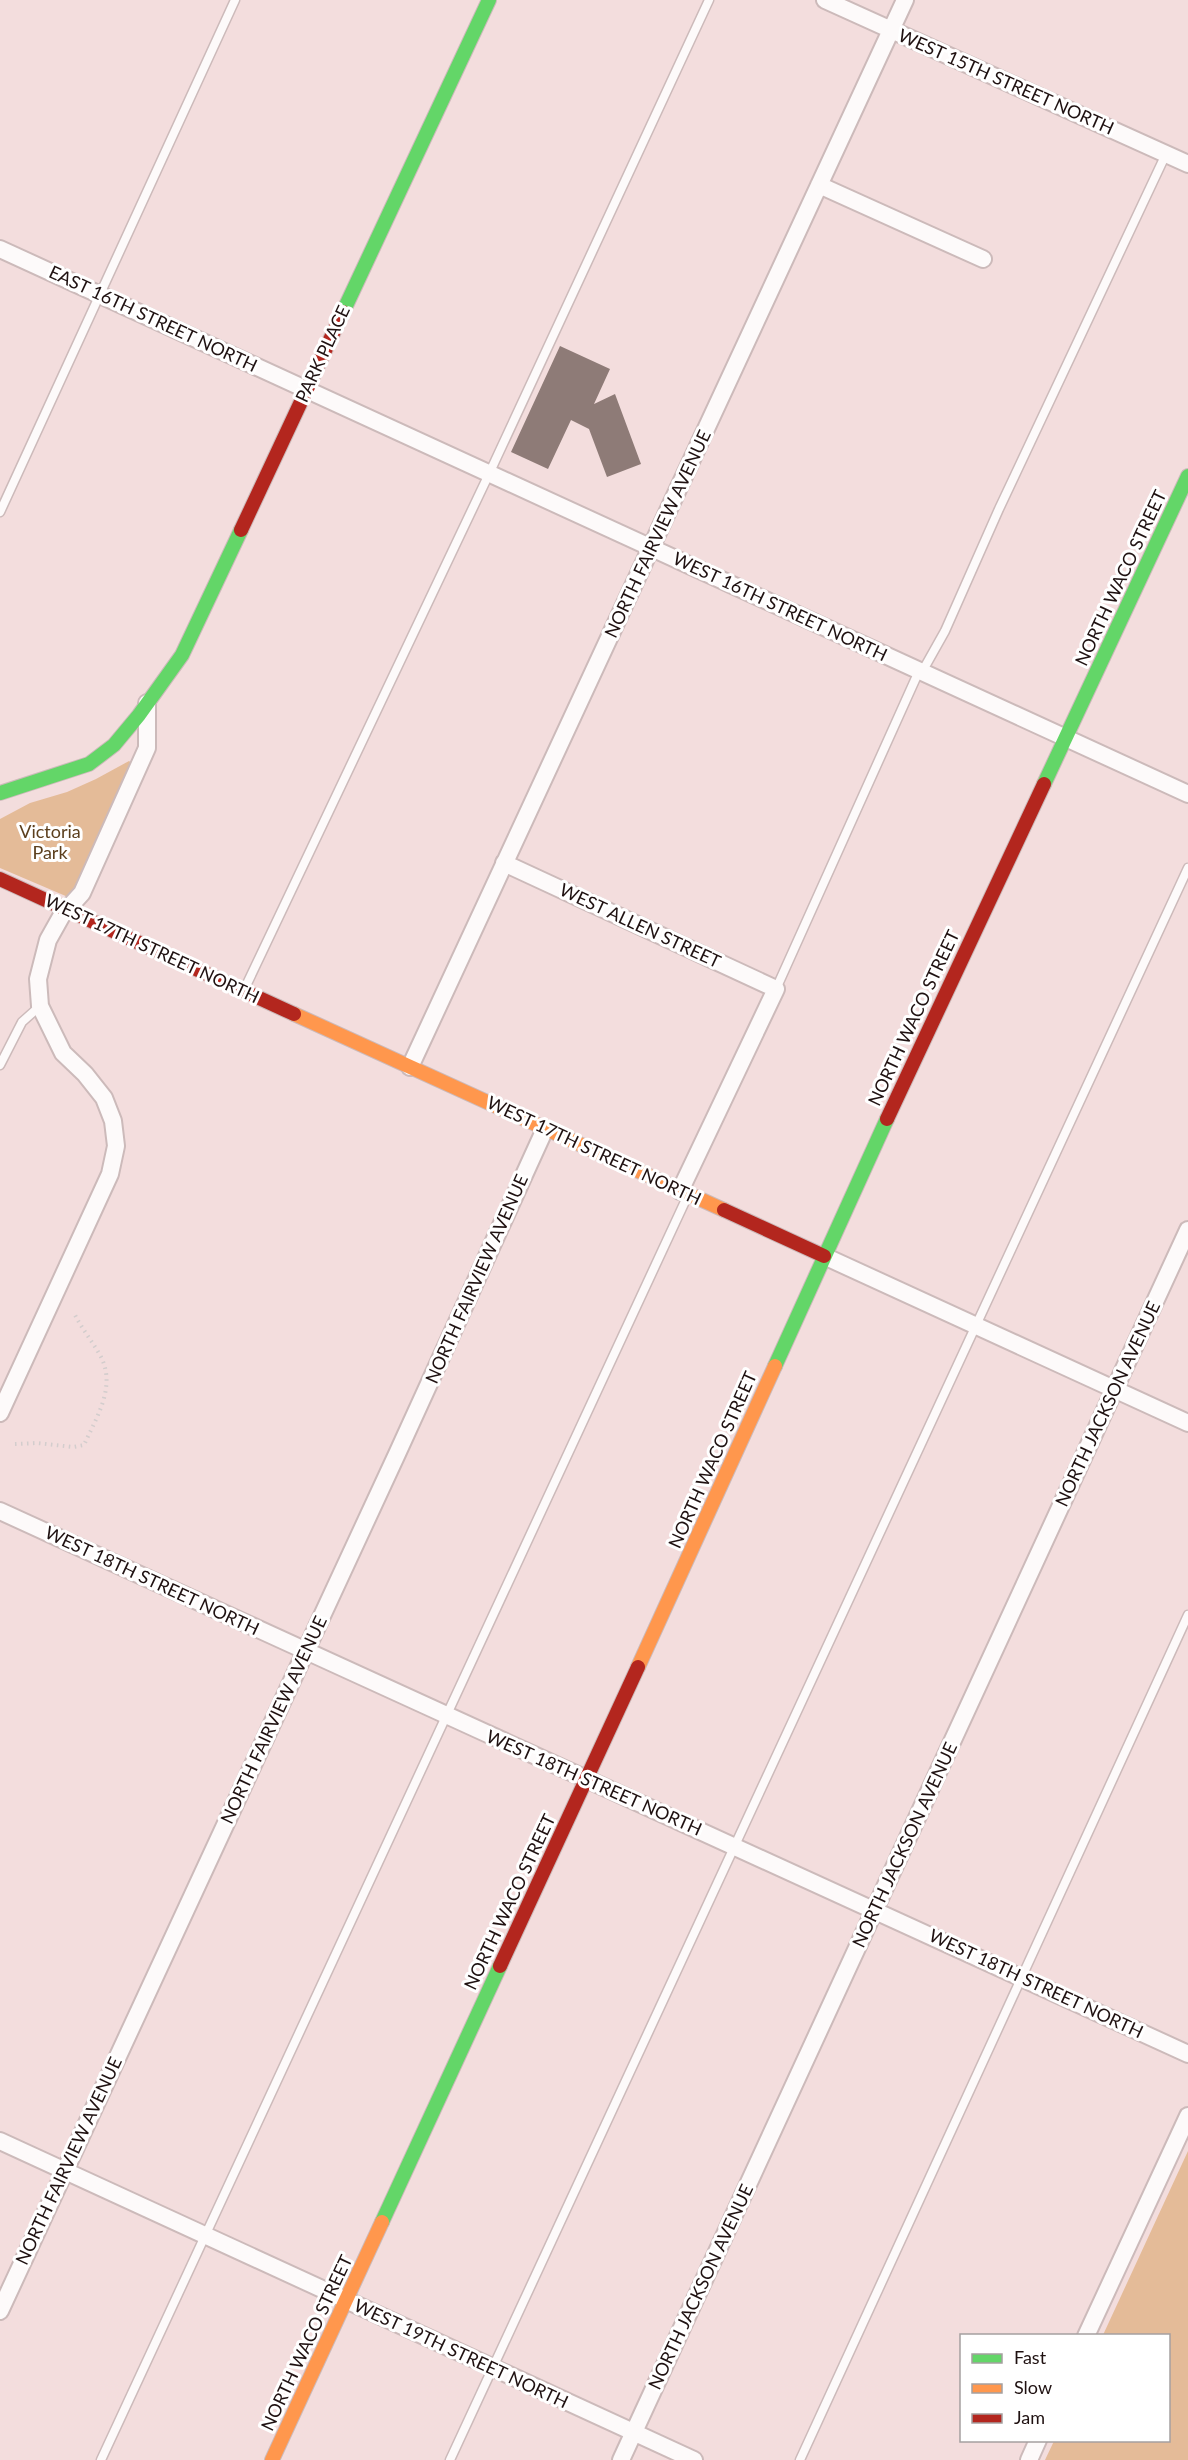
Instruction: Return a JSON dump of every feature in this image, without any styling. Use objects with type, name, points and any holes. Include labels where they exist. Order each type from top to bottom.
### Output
[{"type":"street","name":"PARK PLACE","points":[[0,793],[91,764],[122,737],[182,655],[489,0]]},
{"type":"street","name":"WEST 15TH STREET NORTH","points":[[825,0],[1188,164]]},
{"type":"street","name":"NORTH FAIRVIEW AVENUE","points":[[410,1067],[905,0]]},
{"type":"street","points":[[819,185],[983,259]]},
{"type":"street","name":"EAST 16TH STREET NORTH","points":[[0,249],[306,390]]},
{"type":"street","name":"WEST 16TH STREET NORTH","points":[[306,390],[1188,794]]},
{"type":"street","name":"NORTH WACO STREET","points":[[272,2460],[587,1779],[824,1256],[1188,476]]},
{"type":"street","points":[[0,1413],[110,1174],[116,1146],[113,1121],[104,1098],[85,1074],[63,1053],[40,1006],[38,979],[48,940],[67,910],[82,893],[147,748],[147,702]]},
{"type":"street","name":"WEST ALLEN STREET","points":[[504,863],[776,989]]},
{"type":"street","name":"WEST 17TH STREET NORTH","points":[[0,879],[1188,1423]]},
{"type":"street","points":[[684,1193],[776,989]]},
{"type":"street","name":"NORTH FAIRVIEW AVENUE","points":[[0,2311],[545,1129]]},
{"type":"street","name":"NORTH JACKSON AVENUE","points":[[621,2460],[1188,1230]]},
{"type":"street","name":"WEST 18TH STREET NORTH","points":[[0,1511],[1188,2054]]},
{"type":"street","points":[[1087,2334],[1188,2116]]},
{"type":"street","name":"WEST 19TH STREET NORTH","points":[[0,2141],[694,2460]]},
{"type":"street","points":[[1029,2460],[1037,2442]]},
{"type":"lane","points":[[0,512],[235,0]]},
{"type":"lane","points":[[243,991],[489,474],[709,0]]},
{"type":"lane","points":[[776,989],[920,671],[945,631],[990,526],[1166,154]]},
{"type":"lane","points":[[450,2460],[1188,868]]},
{"type":"lane","points":[[0,1065],[22,1022],[40,1006]]},
{"type":"lane","points":[[101,2460],[447,1715],[684,1193]]},
{"type":"lane","points":[[800,2460],[1188,1615]]},
{"type":"path","points":[[15,1444],[37,1443],[72,1448],[84,1444],[106,1394],[108,1377],[101,1357],[84,1333],[75,1315]]},
{"type":"green space","name":"Victoria Park","points":[[129,761],[134,765],[76,891],[68,897],[0,868],[0,819],[30,803],[67,792],[96,779]]},
{"type":"green space","points":[[1188,2151],[1188,2460],[1045,2460],[1054,2442],[1170,2442],[1170,2334],[1103,2334]]},
{"type":"building","points":[[560,346],[610,369],[594,404],[615,394],[641,464],[607,477],[589,429],[571,420],[548,469],[511,452]]},
{"type":"traffic: fast","points":[[343,312],[489,0]]},
{"type":"traffic: fast","points":[[1044,784],[1188,476]]},
{"type":"traffic: fast","points":[[0,793],[89,764],[114,745],[139,715],[182,655],[241,530]]},
{"type":"traffic: fast","points":[[775,1366],[887,1119]]},
{"type":"traffic: fast","points":[[382,2222],[500,1966]]},
{"type":"traffic: slow","points":[[294,1014],[724,1210]]},
{"type":"traffic: slow","points":[[638,1667],[775,1366]]},
{"type":"traffic: slow","points":[[272,2460],[382,2222]]},
{"type":"traffic: jam","points":[[241,530],[343,312]]},
{"type":"traffic: jam","points":[[887,1119],[1044,784]]},
{"type":"traffic: jam","points":[[0,879],[294,1014]]},
{"type":"traffic: jam","points":[[724,1210],[824,1256]]},
{"type":"traffic: jam","points":[[500,1966],[638,1667]]}]
